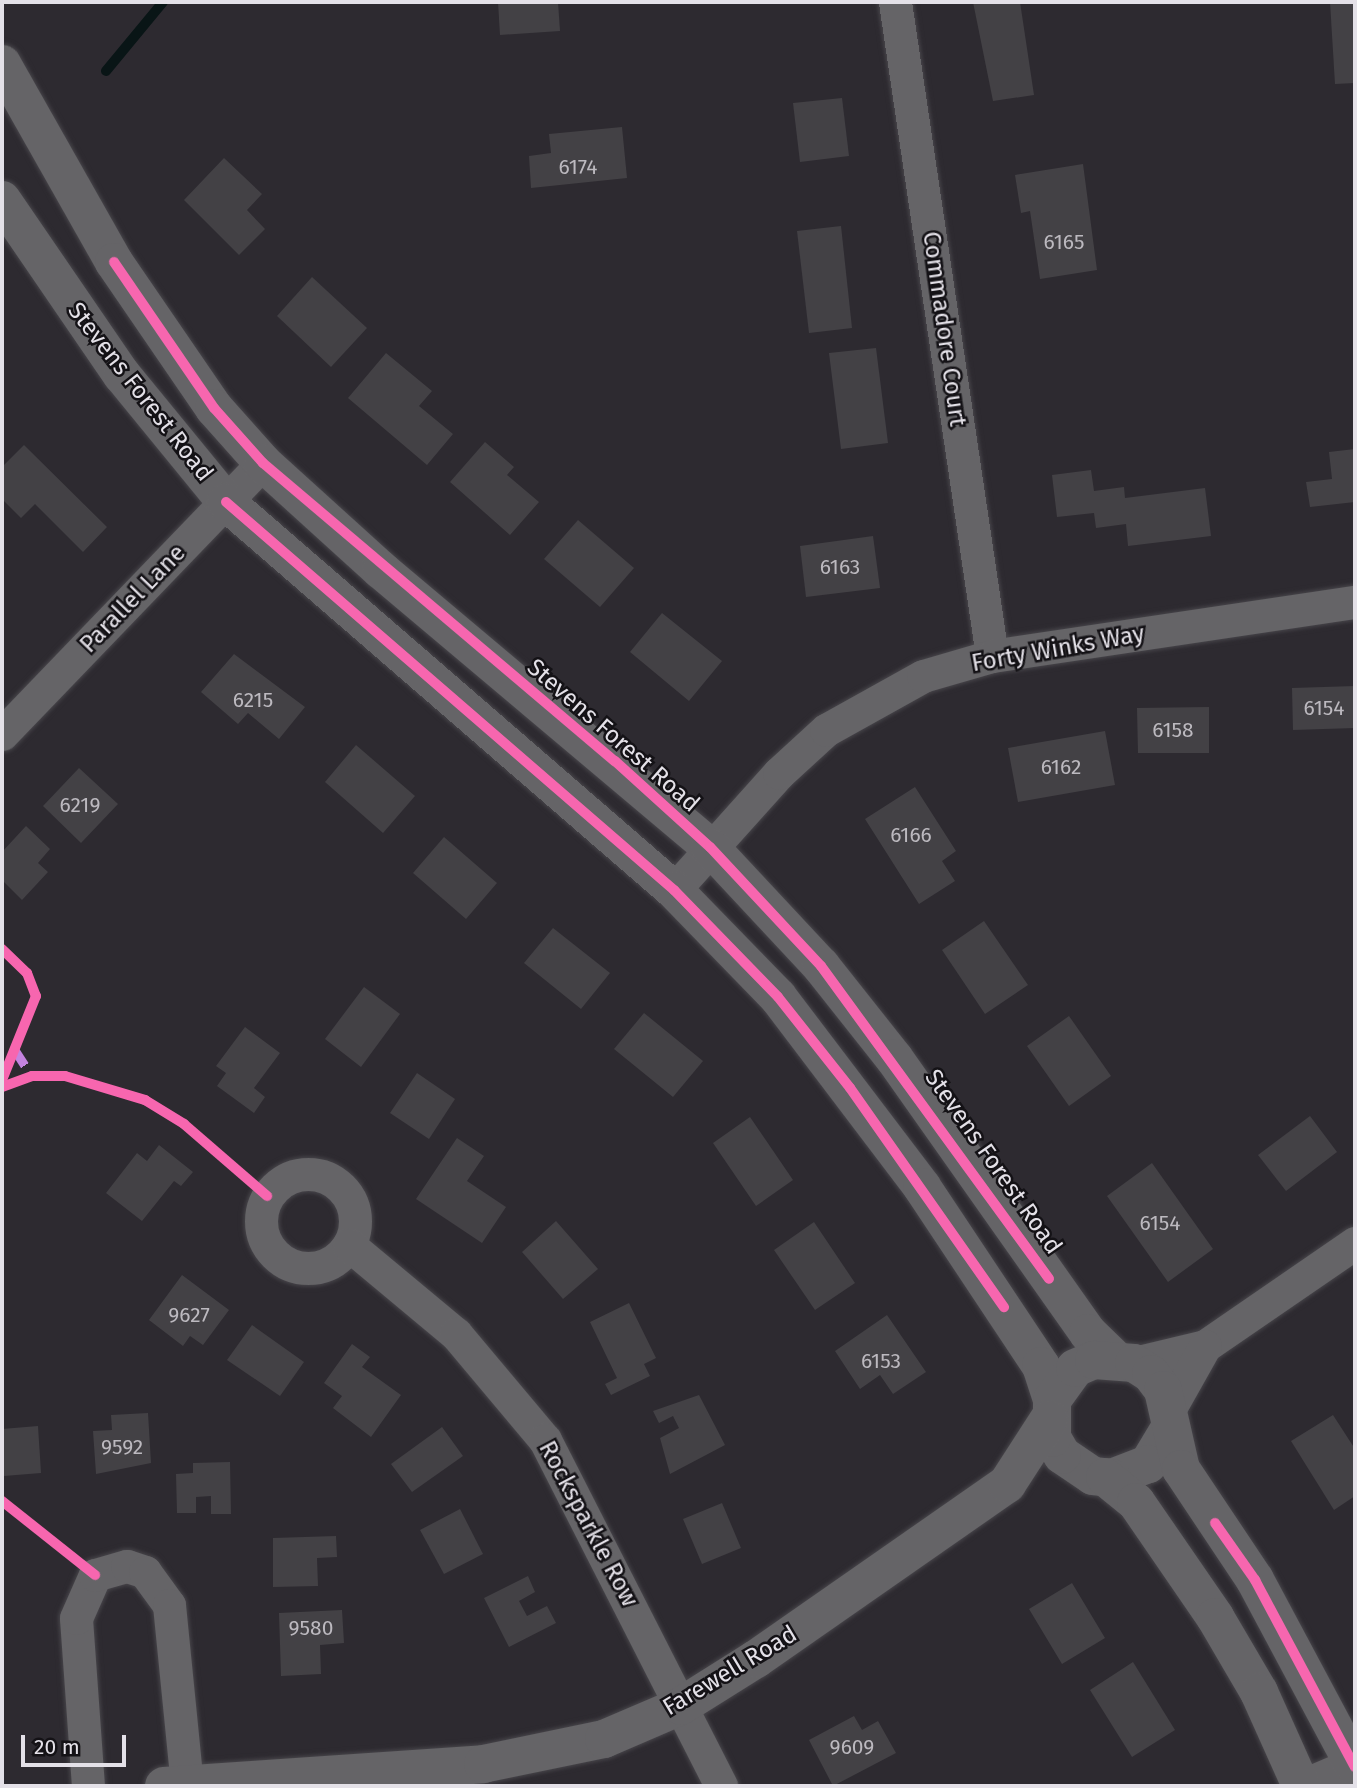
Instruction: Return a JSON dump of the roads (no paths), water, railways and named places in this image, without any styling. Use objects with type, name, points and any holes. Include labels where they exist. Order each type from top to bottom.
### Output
[{"type":"street","name":"Commadore Court","points":[[895,2],[992,656]]},
{"type":"street","name":"Stevens Forest Road","points":[[2,64],[165,341],[263,463],[710,847],[821,966],[894,1058],[1088,1333],[1163,1390],[1181,1469],[1255,1580],[1355,1764]]},
{"type":"street","name":"Stevens Forest Road","points":[[2,200],[122,375],[226,502],[674,890],[778,997],[850,1087],[1004,1307],[1041,1366],[1062,1455],[1136,1503],[1215,1617],[1259,1692],[1301,1786]]},
{"type":"street","name":"Parallel Lane","points":[[2,734],[263,463]]},
{"type":"street","name":"Forty Winks Way","points":[[674,890],[710,847],[827,730],[923,676],[992,656],[1355,603]]},
{"type":"street","points":[[1051,1409],[1075,1368],[1205,1346],[1355,1243]]},
{"type":"street","name":"Rocksparkle Row","points":[[349,1245],[456,1335],[545,1440],[720,1786]]},
{"type":"street","points":[[1095,1475],[1147,1464],[1205,1346]]},
{"type":"street","name":"Farewell Road","points":[[164,1786],[484,1764],[604,1739],[681,1706],[1007,1483],[1051,1409]]},
{"type":"street","name":"Farewell Road","points":[[1007,1483],[1095,1475]]},
{"type":"street","points":[[88,1786],[76,1618],[95,1575],[127,1566],[145,1572],[169,1605],[187,1786]]},
{"type":"street","points":[[1301,1786],[1355,1764]]},
{"type":"waterway","points":[[106,71],[163,2]]}]
